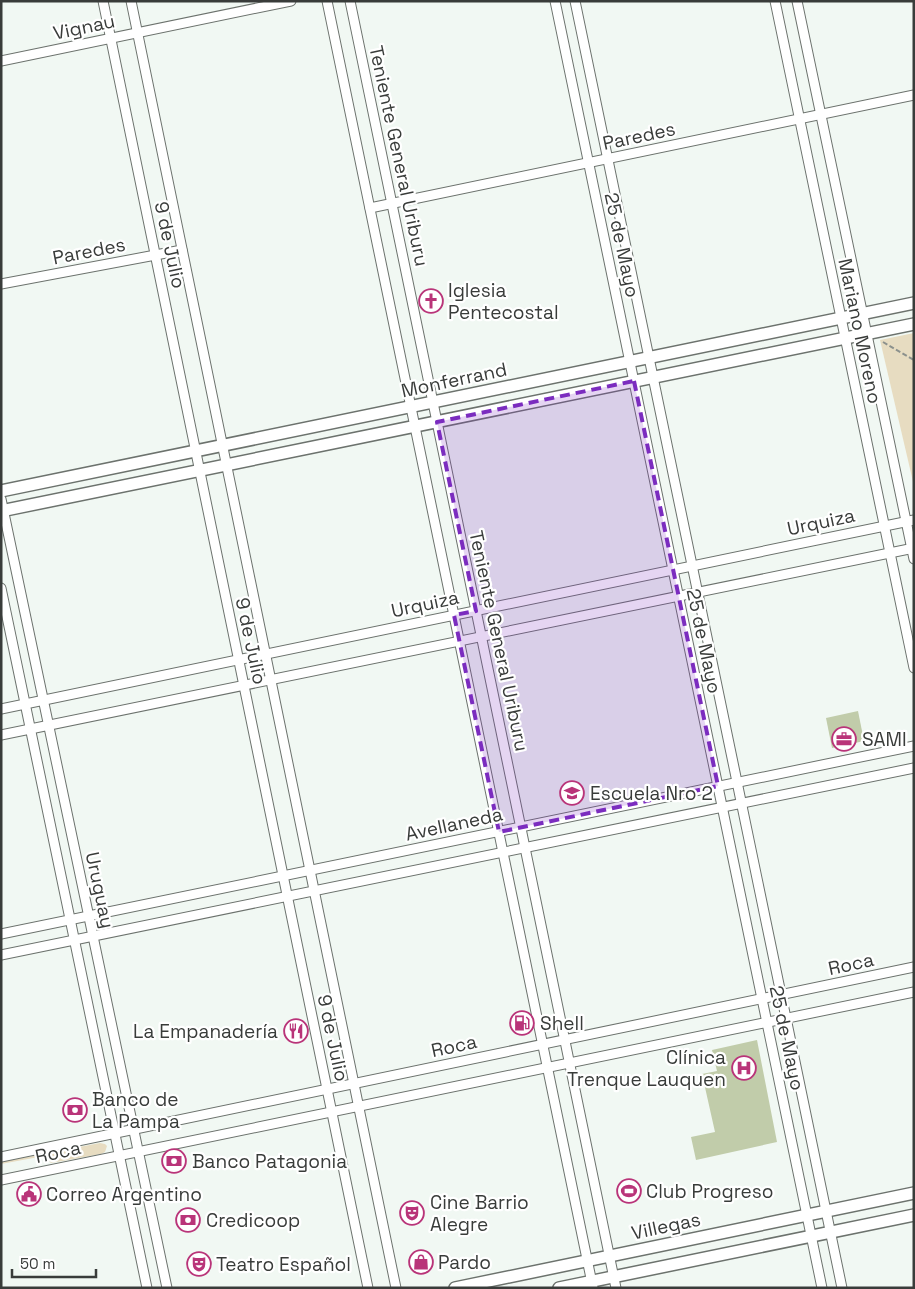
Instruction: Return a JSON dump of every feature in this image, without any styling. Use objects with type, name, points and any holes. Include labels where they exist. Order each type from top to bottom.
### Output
[{"type":"street","name":"9 de Julio","points":[[103,1],[368,1288]]},
{"type":"street","name":"9 de Julio","points":[[131,1],[396,1288]]},
{"type":"street","name":"Vignau","points":[[1,61],[291,1]]},
{"type":"street","name":"Teniente General Uriburu","points":[[328,1],[593,1284]]},
{"type":"street","name":"Teniente General Uriburu","points":[[350,1],[615,1282]]},
{"type":"street","name":"25 de Mayo","points":[[555,1],[822,1288]]},
{"type":"street","name":"25 de Mayo","points":[[575,1],[842,1288]]},
{"type":"street","name":"Mariano Moreno","points":[[775,1],[914,668]]},
{"type":"street","name":"Mariano Moreno","points":[[797,1],[866,334],[910,521],[914,559]]},
{"type":"street","name":"Paredes","points":[[370,208],[914,95]]},
{"type":"street","name":"Paredes","points":[[1,284],[182,250]]},
{"type":"street","name":"Monferrand","points":[[1,491],[914,303]]},
{"type":"street","name":"Monferrand","points":[[3,511],[914,324]]},
{"type":"street","name":"Uruguay","points":[[1,499],[167,1288]]},
{"type":"street","name":"Urquiza","points":[[1,709],[910,521]]},
{"type":"street","points":[[1,735],[913,548]]},
{"type":"street","name":"Uruguay","points":[[1,588],[147,1288]]},
{"type":"street","name":"Avellaneda","points":[[1,934],[914,746]]},
{"type":"street","name":"Avellaneda","points":[[1,956],[914,768]]},
{"type":"street","name":"Roca","points":[[1,1157],[914,967]]},
{"type":"street","name":"Roca","points":[[1,1180],[914,992]]},
{"type":"street","name":"Villegas","points":[[455,1288],[914,1193]]},
{"type":"street","name":"Villegas","points":[[559,1288],[615,1282],[812,1236],[914,1215]]},
{"type":"path","points":[[880,340],[914,360]]},
{"type":"highlighted area","points":[[634,381],[718,786],[499,832],[454,615],[476,611],[437,422]]},
{"type":"shaded area","points":[[914,333],[914,486],[880,340]]},
{"type":"shaded area","points":[[100,1143],[107,1146],[105,1152],[101,1154],[51,1163],[44,1156],[1,1164],[1,1162]]},
{"type":"building","points":[[858,711],[864,741],[832,748],[826,718]]},
{"type":"building","points":[[757,1040],[777,1142],[696,1160],[691,1137],[715,1132],[702,1074],[717,1071],[712,1050]]},
{"type":"place","name":"Iglesia Pentecostal","points":[[431,301]]},
{"type":"place","name":"SAMI","points":[[844,739]]},
{"type":"place","name":"Escuela Nro 2","points":[[572,793]]},
{"type":"place","name":"Shell","points":[[522,1023]]},
{"type":"place","name":"La Empanadería","points":[[296,1031]]},
{"type":"place","name":"Clínica Trenque Lauquen","points":[[744,1068]]},
{"type":"place","name":"Banco de La Pampa","points":[[75,1110]]},
{"type":"place","name":"Banco Patagonia","points":[[174,1161]]},
{"type":"place","name":"Club Progreso","points":[[629,1191]]},
{"type":"place","name":"Correo Argentino","points":[[29,1194]]},
{"type":"place","name":"Cine Barrio Alegre","points":[[412,1213]]},
{"type":"place","name":"Credicoop","points":[[188,1220]]},
{"type":"place","name":"Pardo","points":[[421,1262]]},
{"type":"place","name":"Teatro Español","points":[[199,1264]]}]
